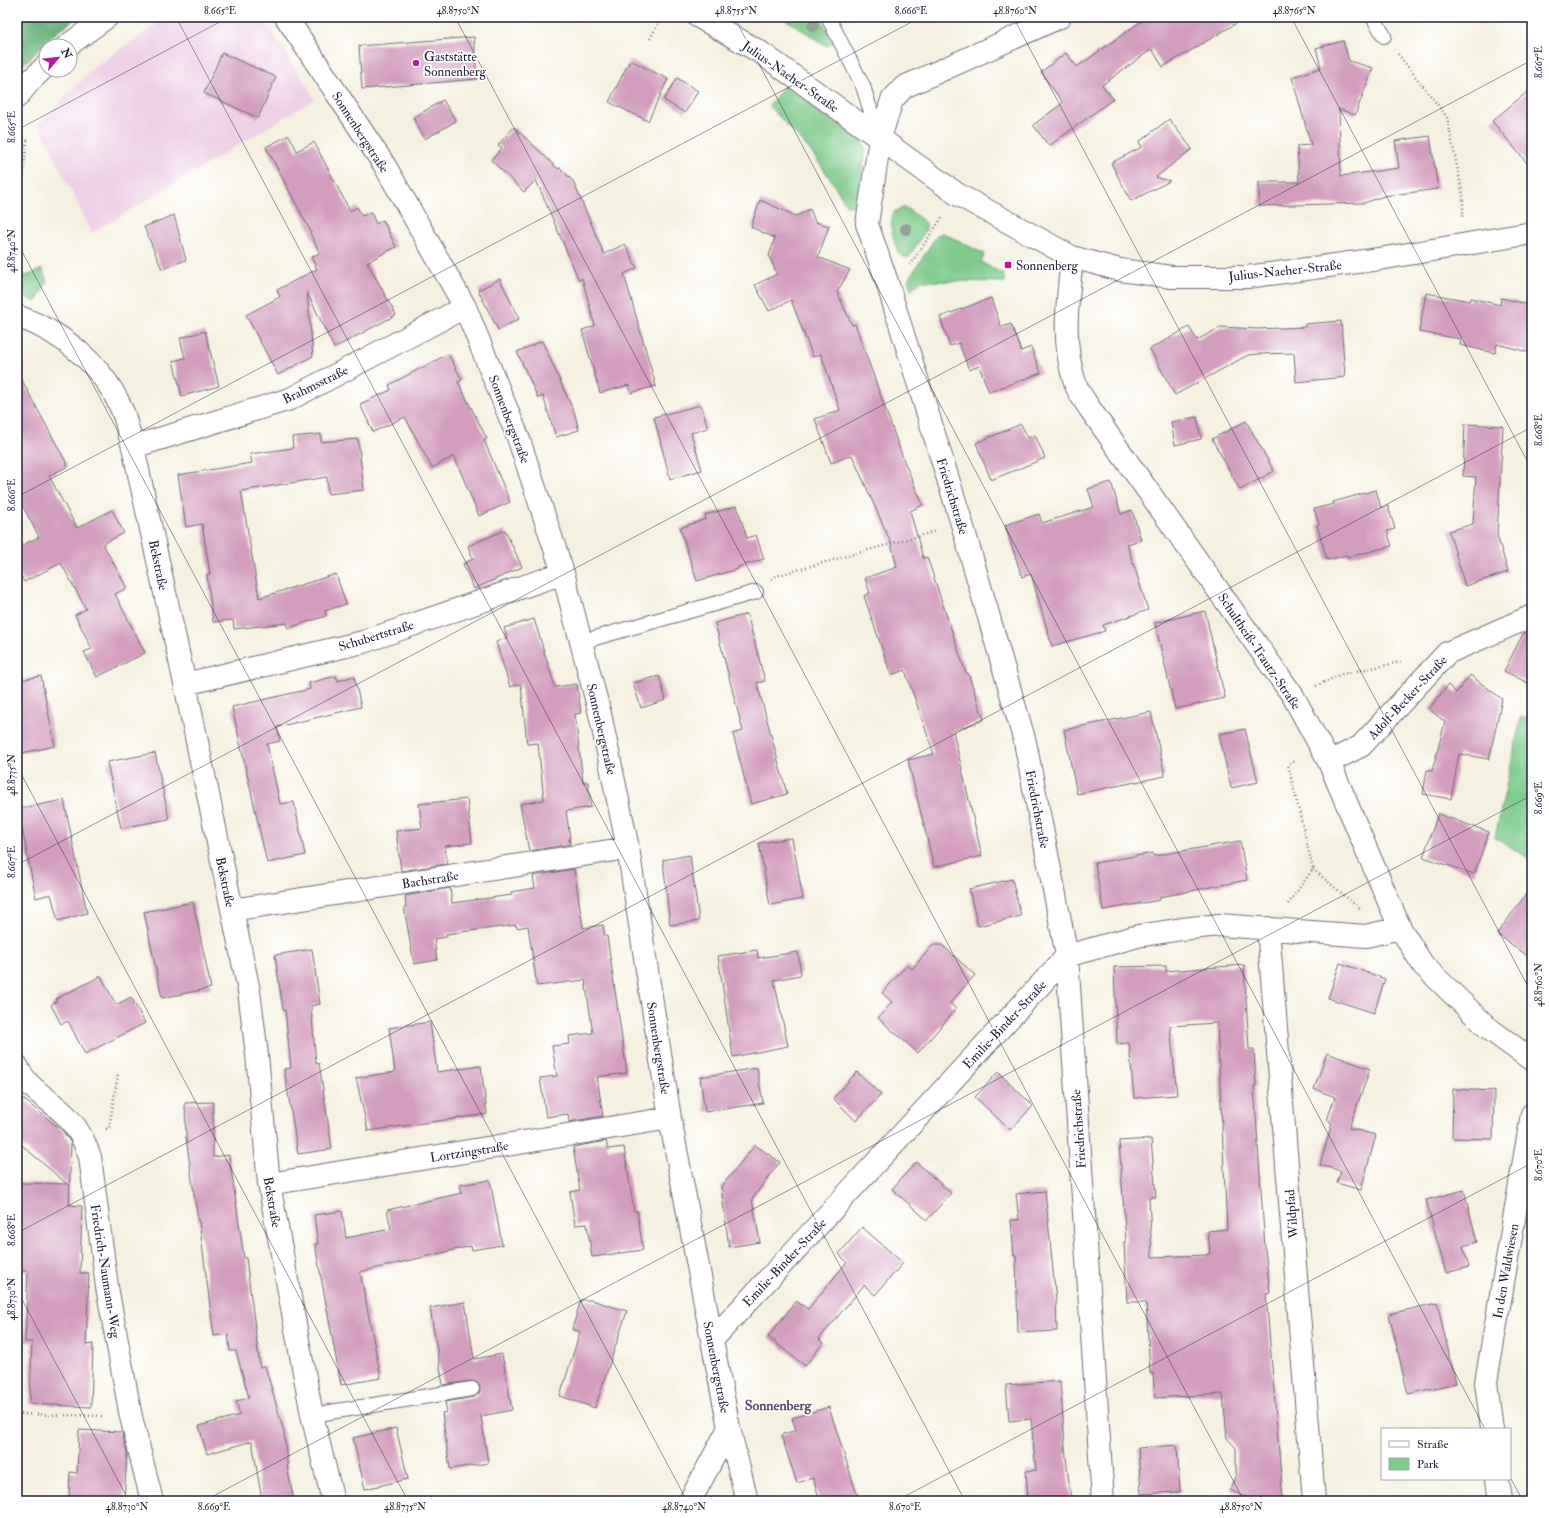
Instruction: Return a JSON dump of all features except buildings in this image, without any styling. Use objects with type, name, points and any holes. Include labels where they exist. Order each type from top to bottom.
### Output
[{"type":"street","points":[[78,38],[107,17]]},
{"type":"street","name":"Sonnenbergstraße","points":[[286,17],[384,166],[465,307],[518,437],[563,573],[600,714],[628,848],[670,1118],[712,1340],[746,1501]]},
{"type":"street","name":"Julius-Naeher-Straße","points":[[700,17],[760,52],[957,194],[1072,257],[1120,270],[1172,276],[1247,277],[1379,259],[1532,233]]},
{"type":"street","name":"Friedrichstraße","points":[[1060,17],[904,87],[892,100],[880,138],[867,224],[886,279],[962,524],[1025,742],[1067,956],[1103,1501]]},
{"type":"street","points":[[17,97],[38,75]]},
{"type":"street","name":"Schultheiß-Trautz-Straße","points":[[1072,257],[1066,339],[1067,352],[1075,384],[1090,409],[1293,696],[1325,755],[1393,929],[1423,965],[1488,1028],[1532,1060]]},
{"type":"street","name":"Brahmsstraße","points":[[133,447],[290,399],[465,307]]},
{"type":"street","name":"Bekstraße","points":[[17,316],[65,340],[92,363],[110,388],[123,414],[133,447],[185,684],[249,991],[269,1184],[312,1414],[333,1501]]},
{"type":"street","name":"Schubertstraße","points":[[185,684],[363,642],[563,573]]},
{"type":"street","name":"Adolf-Becker-Straße","points":[[1325,755],[1361,746],[1447,653],[1532,616]]},
{"type":"street","name":"Bachstraße","points":[[232,910],[628,848]]},
{"type":"street","points":[[1067,956],[1138,936],[1220,925],[1366,936],[1393,929]]},
{"type":"street","name":"Wildpfad","points":[[1275,928],[1314,1501]]},
{"type":"street","name":"Emilie-Binder-Straße","points":[[712,1340],[1067,956]]},
{"type":"street","name":"Friedrich-Naumann-Weg","points":[[17,1066],[22,1077],[31,1087],[69,1118],[83,1138],[90,1157],[106,1288],[131,1417],[152,1501]]},
{"type":"street","name":"In den Waldwiesen","points":[[1492,1428],[1486,1382],[1532,1114]]},
{"type":"street","name":"Lortzingstraße","points":[[269,1184],[670,1118]]},
{"type":"street","points":[[690,1501],[730,1428]]},
{"type":"street","points":[[1498,1480],[1500,1501]]},
{"type":"lane","points":[[828,17],[863,86],[880,138]]},
{"type":"lane","points":[[1373,17],[1384,36]]},
{"type":"lane","points":[[581,642],[756,592]]},
{"type":"lane","points":[[312,1414],[472,1388]]},
{"type":"path","points":[[650,39],[662,17]]},
{"type":"path","points":[[1384,36],[1447,117],[1463,196]]},
{"type":"path","points":[[17,133],[27,141],[23,179]]},
{"type":"path","points":[[886,279],[908,268],[957,194]]},
{"type":"path","points":[[776,576],[962,524]]},
{"type":"path","points":[[1293,696],[1342,674],[1402,662]]},
{"type":"path","points":[[1325,755],[1288,764],[1313,869],[1393,929]]},
{"type":"path","points":[[1275,928],[1282,912],[1313,869]]},
{"type":"path","points":[[83,1138],[109,1128],[118,1074]]},
{"type":"path","points":[[17,1414],[131,1417]]},
{"type":"shaded area","points":[[167,17],[263,17],[315,99],[92,233],[39,125],[92,69]]},
{"type":"green space","points":[[17,17],[78,17],[51,38],[38,38],[38,51],[17,71]]},
{"type":"green space","points":[[782,17],[820,17],[834,43],[827,46]]},
{"type":"green space","points":[[785,85],[863,142],[866,150],[856,207],[846,205],[830,178],[809,149],[769,106]]},
{"type":"green space","points":[[17,142],[26,151],[23,179],[17,181]]},
{"type":"green space","points":[[905,207],[926,223],[926,229],[909,257],[904,257],[898,253],[893,238],[892,227],[892,217],[894,212]]},
{"type":"green space","points":[[943,233],[985,254],[981,262],[1003,274],[1005,282],[922,281],[911,289],[908,280],[937,235]]},
{"type":"green space","points":[[17,260],[24,277],[42,269],[47,282],[36,302],[17,293]]},
{"type":"green space","points":[[1521,717],[1532,717],[1532,860],[1495,838]]},
{"type":"place","name":"Gaststätte Sonnenberg","points":[[416,63]]},
{"type":"place","name":"Sonnenberg","points":[[1008,265]]},
{"type":"district","name":"Sonnenberg","points":[[778,1405]]}]
